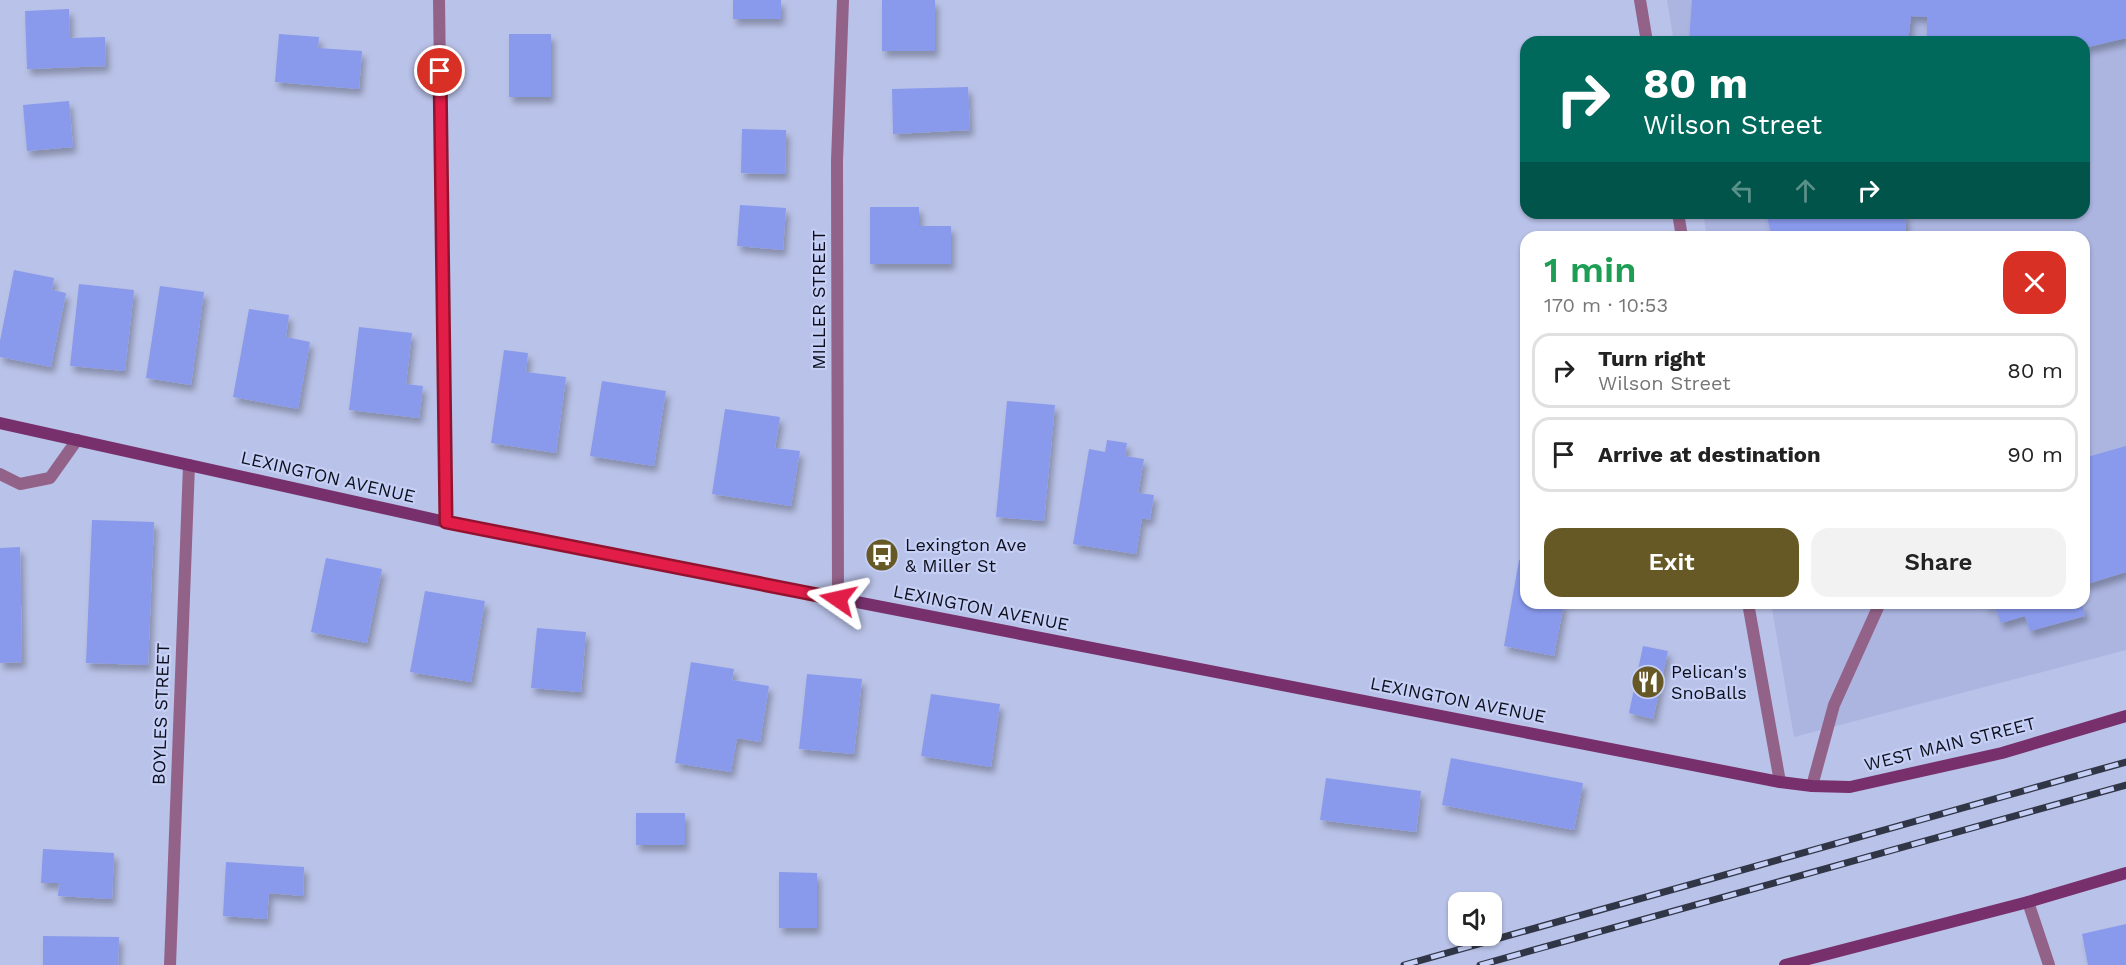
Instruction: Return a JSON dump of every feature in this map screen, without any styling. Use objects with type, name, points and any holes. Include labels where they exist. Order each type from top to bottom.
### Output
[{"type":"main road","name":"LEXINGTON AVENUE","points":[[0,423],[446,522],[1780,782]]},
{"type":"main road","name":"WEST MAIN STREET","points":[[1780,782],[1850,787],[2002,753],[2126,716]]},
{"type":"main road","points":[[1785,965],[2028,902],[2126,873]]},
{"type":"street","points":[[440,0],[446,522]]},
{"type":"street","name":"MILLER STREET","points":[[838,599],[837,161],[843,0]]},
{"type":"street","points":[[1640,0],[1646,36]]},
{"type":"street","points":[[0,474],[20,484],[50,478],[77,440]]},
{"type":"street","name":"BOYLES STREET","points":[[170,965],[189,465]]},
{"type":"street","points":[[1749,609],[1780,782]]},
{"type":"street","points":[[1812,786],[1834,705],[1877,609]]},
{"type":"street","points":[[2028,902],[2049,965]]},
{"type":"shaded area","points":[[1667,0],[2126,0],[2126,650],[1794,737],[1772,609],[2090,609],[2090,231],[1706,231],[1704,219],[2090,219],[2090,36],[1673,36]]},
{"type":"building","points":[[733,0],[781,0],[781,19],[733,19]]},
{"type":"building","points":[[882,0],[935,0],[935,51],[882,51]]},
{"type":"building","points":[[1692,0],[2126,0],[2126,38],[2090,47],[2090,36],[1927,36],[1927,17],[1911,16],[1909,36],[1689,36]]},
{"type":"building","points":[[69,9],[70,38],[105,37],[106,66],[27,69],[25,11]]},
{"type":"building","points":[[279,34],[319,37],[318,48],[362,51],[359,89],[275,82]]},
{"type":"building","points":[[509,34],[551,34],[551,97],[509,97]]},
{"type":"building","points":[[968,87],[970,130],[893,134],[892,89]]},
{"type":"building","points":[[69,101],[73,147],[27,151],[23,105]]},
{"type":"building","points":[[742,129],[786,130],[785,174],[741,173]]},
{"type":"building","points":[[740,205],[786,208],[783,250],[737,246]]},
{"type":"building","points":[[870,207],[919,207],[919,226],[951,226],[951,264],[870,264]]},
{"type":"building","points":[[1768,219],[1905,219],[1906,231],[1770,231]]},
{"type":"building","points":[[14,270],[54,278],[52,290],[66,293],[51,367],[0,357],[0,341]]},
{"type":"building","points":[[79,284],[134,290],[125,371],[70,366]]},
{"type":"building","points":[[160,286],[204,292],[191,385],[146,378]]},
{"type":"building","points":[[249,309],[289,315],[286,337],[310,342],[298,409],[233,397]]},
{"type":"building","points":[[359,327],[412,333],[406,384],[423,386],[419,418],[349,410]]},
{"type":"building","points":[[504,350],[528,353],[526,372],[566,377],[556,453],[491,443]]},
{"type":"building","points":[[602,381],[666,391],[654,466],[590,456]]},
{"type":"building","points":[[1007,401],[1055,405],[1044,521],[996,517]]},
{"type":"building","points":[[725,409],[780,417],[775,448],[800,451],[791,506],[712,494]]},
{"type":"building","points":[[1107,440],[1127,443],[1125,456],[1144,459],[1138,493],[1154,495],[1150,520],[1142,518],[1136,554],[1073,544],[1089,449],[1105,452]]},
{"type":"building","points":[[2126,446],[2126,572],[2090,583],[2090,456]]},
{"type":"building","points":[[92,520],[154,522],[148,665],[86,663]]},
{"type":"building","points":[[20,547],[22,662],[0,663],[0,548]]},
{"type":"building","points":[[326,558],[382,569],[367,643],[311,632]]},
{"type":"building","points":[[1520,560],[1520,609],[1563,609],[1554,656],[1504,646]]},
{"type":"building","points":[[425,591],[485,601],[471,682],[410,672]]},
{"type":"building","points":[[1996,609],[2083,609],[2085,616],[2030,631],[2025,616],[2001,623]]},
{"type":"building","points":[[537,628],[586,632],[581,692],[531,688]]},
{"type":"building","name":"Pelican's SnoBalls","points":[[1643,646],[1668,651],[1653,719],[1629,713]]},
{"type":"building","points":[[691,662],[734,669],[732,680],[769,686],[760,742],[737,738],[731,772],[675,763]]},
{"type":"building","points":[[807,674],[862,679],[854,754],[799,749]]},
{"type":"building","points":[[931,694],[1000,704],[991,767],[921,756]]},
{"type":"building","points":[[1451,758],[1583,783],[1574,830],[1442,805]]},
{"type":"building","points":[[1326,778],[1421,791],[1416,832],[1320,820]]},
{"type":"building","points":[[636,813],[685,813],[685,845],[636,845]]},
{"type":"building","points":[[43,849],[114,853],[112,899],[58,896],[59,883],[41,883]]},
{"type":"building","points":[[226,862],[304,867],[303,896],[269,893],[267,919],[223,916]]},
{"type":"building","points":[[779,872],[817,873],[817,928],[779,928]]},
{"type":"building","points":[[2126,924],[2126,965],[2088,965],[2082,934]]},
{"type":"building","points":[[43,936],[119,937],[118,965],[43,965]]},
{"type":"railway","points":[[1404,965],[2126,762]]},
{"type":"railway","points":[[1480,965],[2126,785]]},
{"type":"place","name":"Lexington Ave & Miller St","points":[[882,555]]},
{"type":"place","name":"Pelican's SnoBalls","points":[[1648,682]]},
{"type":"route","points":[[440,71],[446,522],[838,599]]}]
